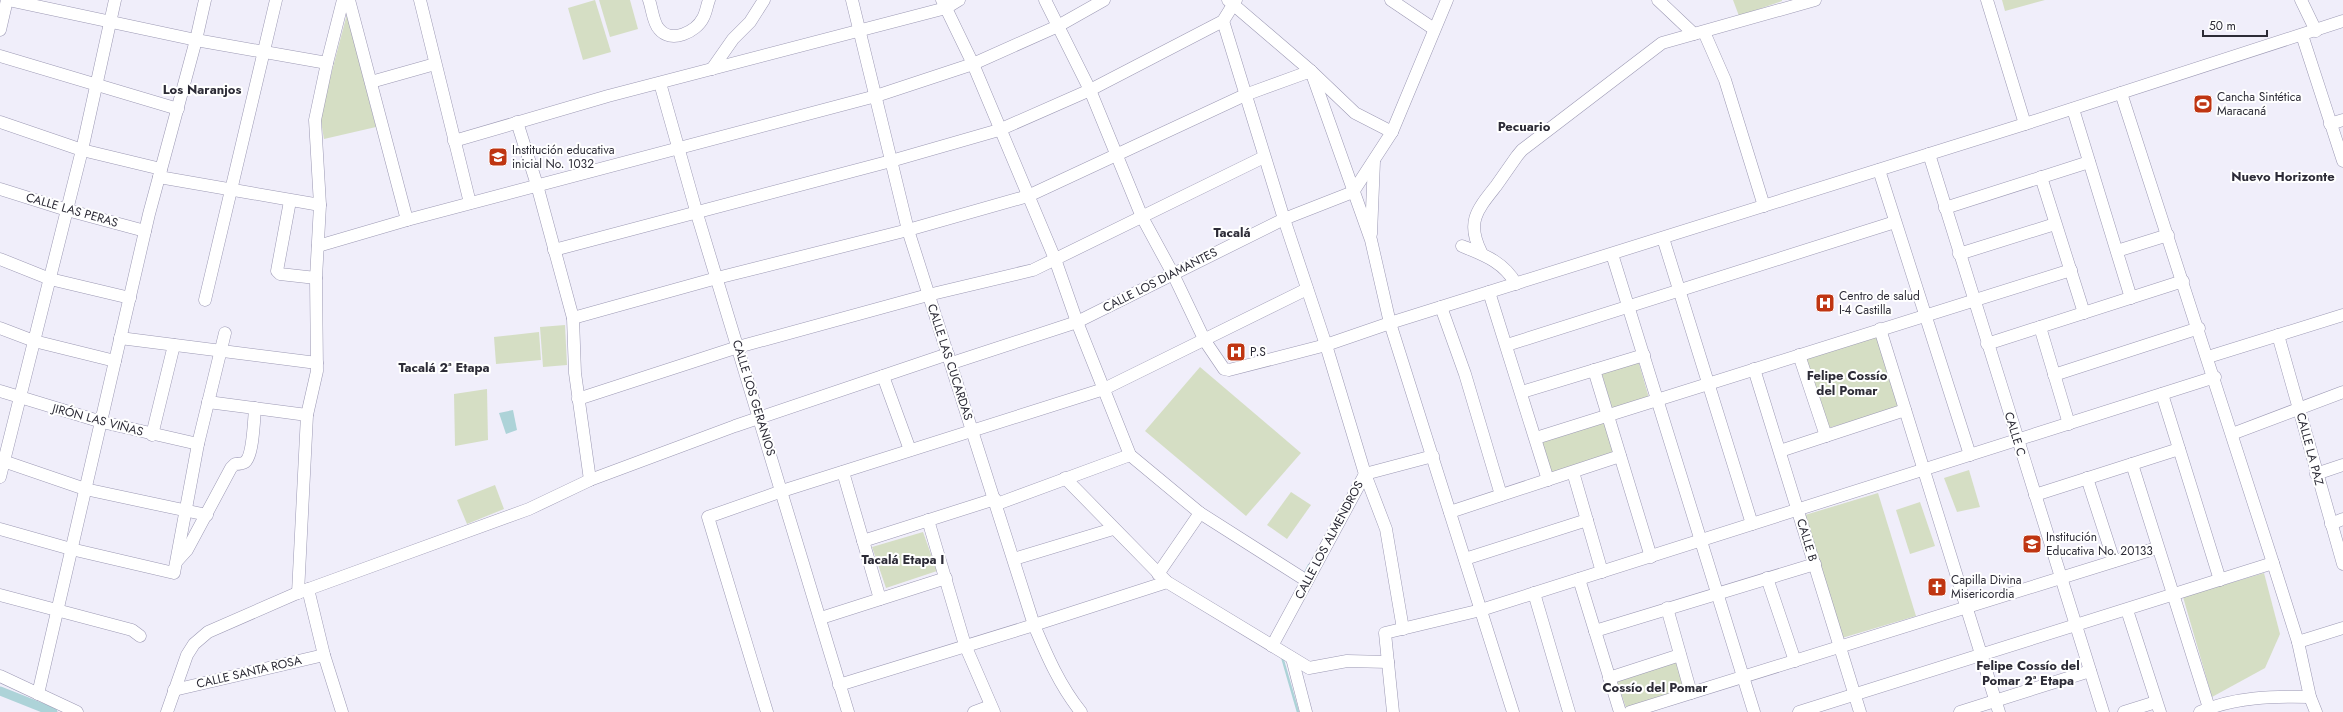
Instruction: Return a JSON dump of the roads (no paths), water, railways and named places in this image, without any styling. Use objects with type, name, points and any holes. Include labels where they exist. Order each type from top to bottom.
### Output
[{"type":"street","points":[[0,30],[8,0],[196,40],[327,63]]},
{"type":"street","points":[[0,477],[2,461],[20,398],[82,150],[95,84],[111,22],[115,0]]},
{"type":"street","points":[[38,694],[145,231],[196,40],[205,0]]},
{"type":"street","points":[[205,300],[276,0]]},
{"type":"street","points":[[342,712],[303,591],[307,415],[317,363],[316,278],[320,205],[316,120],[327,63],[343,0]]},
{"type":"street","points":[[349,0],[407,220]]},
{"type":"street","points":[[420,0],[470,203]]},
{"type":"street","points":[[649,0],[658,28],[663,33],[674,36],[684,35],[703,18],[709,0]]},
{"type":"street","points":[[712,69],[733,39],[750,22],[764,0]]},
{"type":"street","name":"CALLE LAS CUCARDAS","points":[[852,0],[908,230],[974,432],[1034,625],[1047,658],[1069,697],[1081,712]]},
{"type":"street","points":[[454,141],[517,122],[860,30],[959,0]]},
{"type":"street","points":[[1046,0],[1090,90],[1142,217],[1173,274],[1205,341],[1224,369],[1229,370],[1326,345],[1390,323],[1880,170],[2343,22]]},
{"type":"street","points":[[318,246],[470,203],[876,96],[973,64],[1058,26],[1104,0]]},
{"type":"street","points":[[1390,0],[1434,29]]},
{"type":"street","points":[[1353,192],[1392,132],[1447,0]]},
{"type":"street","points":[[1658,0],[1699,33],[1725,80],[1764,206]]},
{"type":"street","points":[[1481,252],[1474,234],[1475,215],[1522,150],[1662,43],[1815,0]]},
{"type":"street","points":[[1987,0],[2025,124]]},
{"type":"street","points":[[2301,0],[2316,31]]},
{"type":"street","points":[[554,250],[698,214],[999,130],[1090,90],[1223,22],[1232,1],[1311,71],[1355,113],[1392,132]]},
{"type":"street","points":[[944,4],[973,64],[999,130],[1055,259],[1077,322],[1130,455],[1200,513],[1307,581]]},
{"type":"street","points":[[1223,22],[1264,157],[1326,345],[1365,474],[1386,529],[1403,629]]},
{"type":"street","points":[[2302,35],[2343,161]]},
{"type":"street","points":[[0,56],[178,109]]},
{"type":"street","points":[[371,82],[435,64]]},
{"type":"street","points":[[573,318],[717,278],[908,230],[1028,196],[1245,95],[1311,71]]},
{"type":"street","points":[[1311,71],[1371,240],[1390,323],[1513,712]]},
{"type":"street","name":"CALLE LOS GERANIOS","points":[[660,83],[717,278],[761,418],[820,618],[838,685],[848,712]]},
{"type":"street","points":[[2121,93],[2215,377],[2274,563],[2298,642],[2310,697],[2316,712]]},
{"type":"street","points":[[2073,109],[2131,298]]},
{"type":"street","points":[[2330,124],[2343,120]]},
{"type":"street","points":[[0,122],[82,150],[160,173],[231,190],[320,205]]},
{"type":"street","points":[[517,122],[537,185],[573,318],[575,373],[590,480]]},
{"type":"street","name":"CALLE C","points":[[1929,154],[2034,495],[2103,712]]},
{"type":"street","points":[[578,399],[738,347],[928,295],[1033,270],[1264,157]]},
{"type":"street","points":[[1371,240],[1374,161]]},
{"type":"street","points":[[1945,208],[2089,162]]},
{"type":"street","points":[[1880,170],[1895,222],[1970,455]]},
{"type":"street","points":[[2040,177],[2084,313]]},
{"type":"street","name":"CALLE LAS PERAS","points":[[0,189],[67,210],[145,231]]},
{"type":"street","name":"CALLE LOS DIAMANTES","points":[[167,712],[187,655],[194,644],[208,632],[303,591],[529,509],[590,480],[761,418],[883,376],[1077,322],[1284,219],[1353,192]]},
{"type":"street","points":[[290,201],[277,271],[280,274],[316,278]]},
{"type":"street","points":[[1507,345],[1895,222]]},
{"type":"street","points":[[1959,254],[2055,224]]},
{"type":"street","points":[[2117,251],[2168,235]]},
{"type":"street","points":[[1662,238],[1752,524]]},
{"type":"street","points":[[1462,246],[1481,252],[1508,272],[1516,284]]},
{"type":"street","points":[[1612,254],[1702,540],[1754,712]]},
{"type":"street","points":[[0,259],[50,279],[130,298]]},
{"type":"street","points":[[1536,438],[1608,417],[1754,369],[2070,270]]},
{"type":"street","points":[[1987,344],[2183,281]]},
{"type":"street","points":[[767,712],[708,517],[782,491],[910,450],[974,432],[1104,389],[1205,341],[1307,289]]},
{"type":"street","points":[[1489,292],[1522,392],[1548,480]]},
{"type":"street","points":[[1441,307],[1465,374],[1501,495]]},
{"type":"street","points":[[2208,357],[2343,315]]},
{"type":"street","points":[[2040,327],[2069,424]]},
{"type":"street","points":[[0,328],[34,341],[115,361]]},
{"type":"street","points":[[2054,375],[2199,328]]},
{"type":"street","points":[[1880,330],[1998,706]]},
{"type":"street","points":[[0,529],[71,549],[174,573],[198,444],[219,350],[225,333]]},
{"type":"street","name":"CALLE LA PAZ","points":[[2278,335],[2316,474],[2343,564]]},
{"type":"street","points":[[120,338],[317,363]]},
{"type":"street","points":[[152,434],[174,345]]},
{"type":"street","points":[[1522,392],[1644,355]]},
{"type":"street","points":[[1799,355],[1826,436]]},
{"type":"street","name":"CALLE B","points":[[1754,369],[1860,712]]},
{"type":"street","points":[[1594,370],[1650,557]]},
{"type":"street","points":[[883,376],[910,450]]},
{"type":"street","points":[[1393,712],[1385,633],[1481,610],[1534,594],[2215,377]]},
{"type":"street","name":"JIRÓN LAS VIÑAS","points":[[0,391],[102,422],[198,444]]},
{"type":"street","points":[[2232,434],[2343,392]]},
{"type":"street","points":[[2162,394],[2220,580]]},
{"type":"street","points":[[208,402],[307,415]]},
{"type":"street","points":[[176,562],[187,550],[231,468],[235,464],[243,464],[248,457],[255,408]]},
{"type":"street","points":[[1780,451],[1905,410]]},
{"type":"street","points":[[2034,495],[2179,449]]},
{"type":"street","points":[[863,541],[928,520],[996,502],[1130,455]]},
{"type":"street","name":"CALLE LOS ALMENDROS","points":[[1272,646],[1365,474],[1433,456]]},
{"type":"street","points":[[1450,512],[1620,456]]},
{"type":"street","points":[[2,461],[85,489],[207,515]]},
{"type":"street","points":[[2132,464],[2157,548],[2173,595],[2204,710],[2260,698],[2310,697]]},
{"type":"street","points":[[2316,474],[2343,465]]},
{"type":"street","points":[[843,472],[880,599]]},
{"type":"street","points":[[1573,472],[1602,572]]},
{"type":"street","points":[[1065,478],[1113,529],[1163,578],[1309,668],[1347,661],[1388,662]]},
{"type":"street","points":[[2087,478],[2114,561]]},
{"type":"street","points":[[838,685],[1034,625],[1163,578],[1200,513]]},
{"type":"street","points":[[2331,524],[2343,519]]},
{"type":"street","points":[[928,520],[965,645],[992,709],[974,712]]},
{"type":"street","points":[[1465,559],[1587,520]]},
{"type":"street","points":[[1014,559],[1113,529]]},
{"type":"street","points":[[1630,712],[2157,548]]},
{"type":"street","points":[[1807,711],[2274,563]]},
{"type":"street","points":[[1595,631],[1815,564]]},
{"type":"street","points":[[820,618],[946,578]]},
{"type":"street","points":[[1767,578],[1795,661]]},
{"type":"street","points":[[1579,579],[1620,712]]},
{"type":"street","points":[[1534,594],[1569,712]]},
{"type":"street","points":[[0,595],[132,630],[140,636]]},
{"type":"street","points":[[1667,608],[1691,693]]},
{"type":"street","points":[[2124,712],[2158,707],[2127,610]]},
{"type":"street","points":[[2298,642],[2343,628]]},
{"type":"street","name":"CALLE SANTA ROSA","points":[[174,690],[324,655]]},
{"type":"street","points":[[1609,678],[1680,655]]},
{"type":"street","points":[[1292,658],[1306,712]]},
{"type":"street","points":[[1960,712],[1998,706],[2090,671]]},
{"type":"street","points":[[0,676],[77,712]]},
{"type":"waterway","points":[[1305,573],[1309,565]]},
{"type":"waterway","points":[[1282,657],[1298,712]]},
{"type":"waterway","points":[[0,691],[53,712]]},
{"type":"place","name":"Cancha Sintética Maracaná","points":[[2203,104]]},
{"type":"place","name":"Institución educativa inicial No. 1032","points":[[498,157]]},
{"type":"place","name":"Centro de salud I-4 Castilla","points":[[1825,303]]},
{"type":"place","name":"P.S","points":[[1236,352]]},
{"type":"place","name":"Institución Educativa No. 20133","points":[[2032,544]]},
{"type":"place","name":"Capilla Divina Misericordia","points":[[1937,587]]},
{"type":"district","name":"Los Naranjos","points":[[202,89]]},
{"type":"district","name":"Pecuario","points":[[1524,126]]},
{"type":"district","name":"Nuevo Horizonte","points":[[2283,176]]},
{"type":"district","name":"Tacalá","points":[[1232,232]]},
{"type":"district","name":"Tacalá 2ª Etapa","points":[[444,367]]},
{"type":"district","name":"Felipe Cossío del Pomar","points":[[1847,382]]},
{"type":"district","name":"Tacalá Etapa I","points":[[903,559]]},
{"type":"district","name":"Felipe Cossío del Pomar 2ª Etapa","points":[[2028,672]]},
{"type":"district","name":"Cossío del Pomar","points":[[1655,687]]}]
